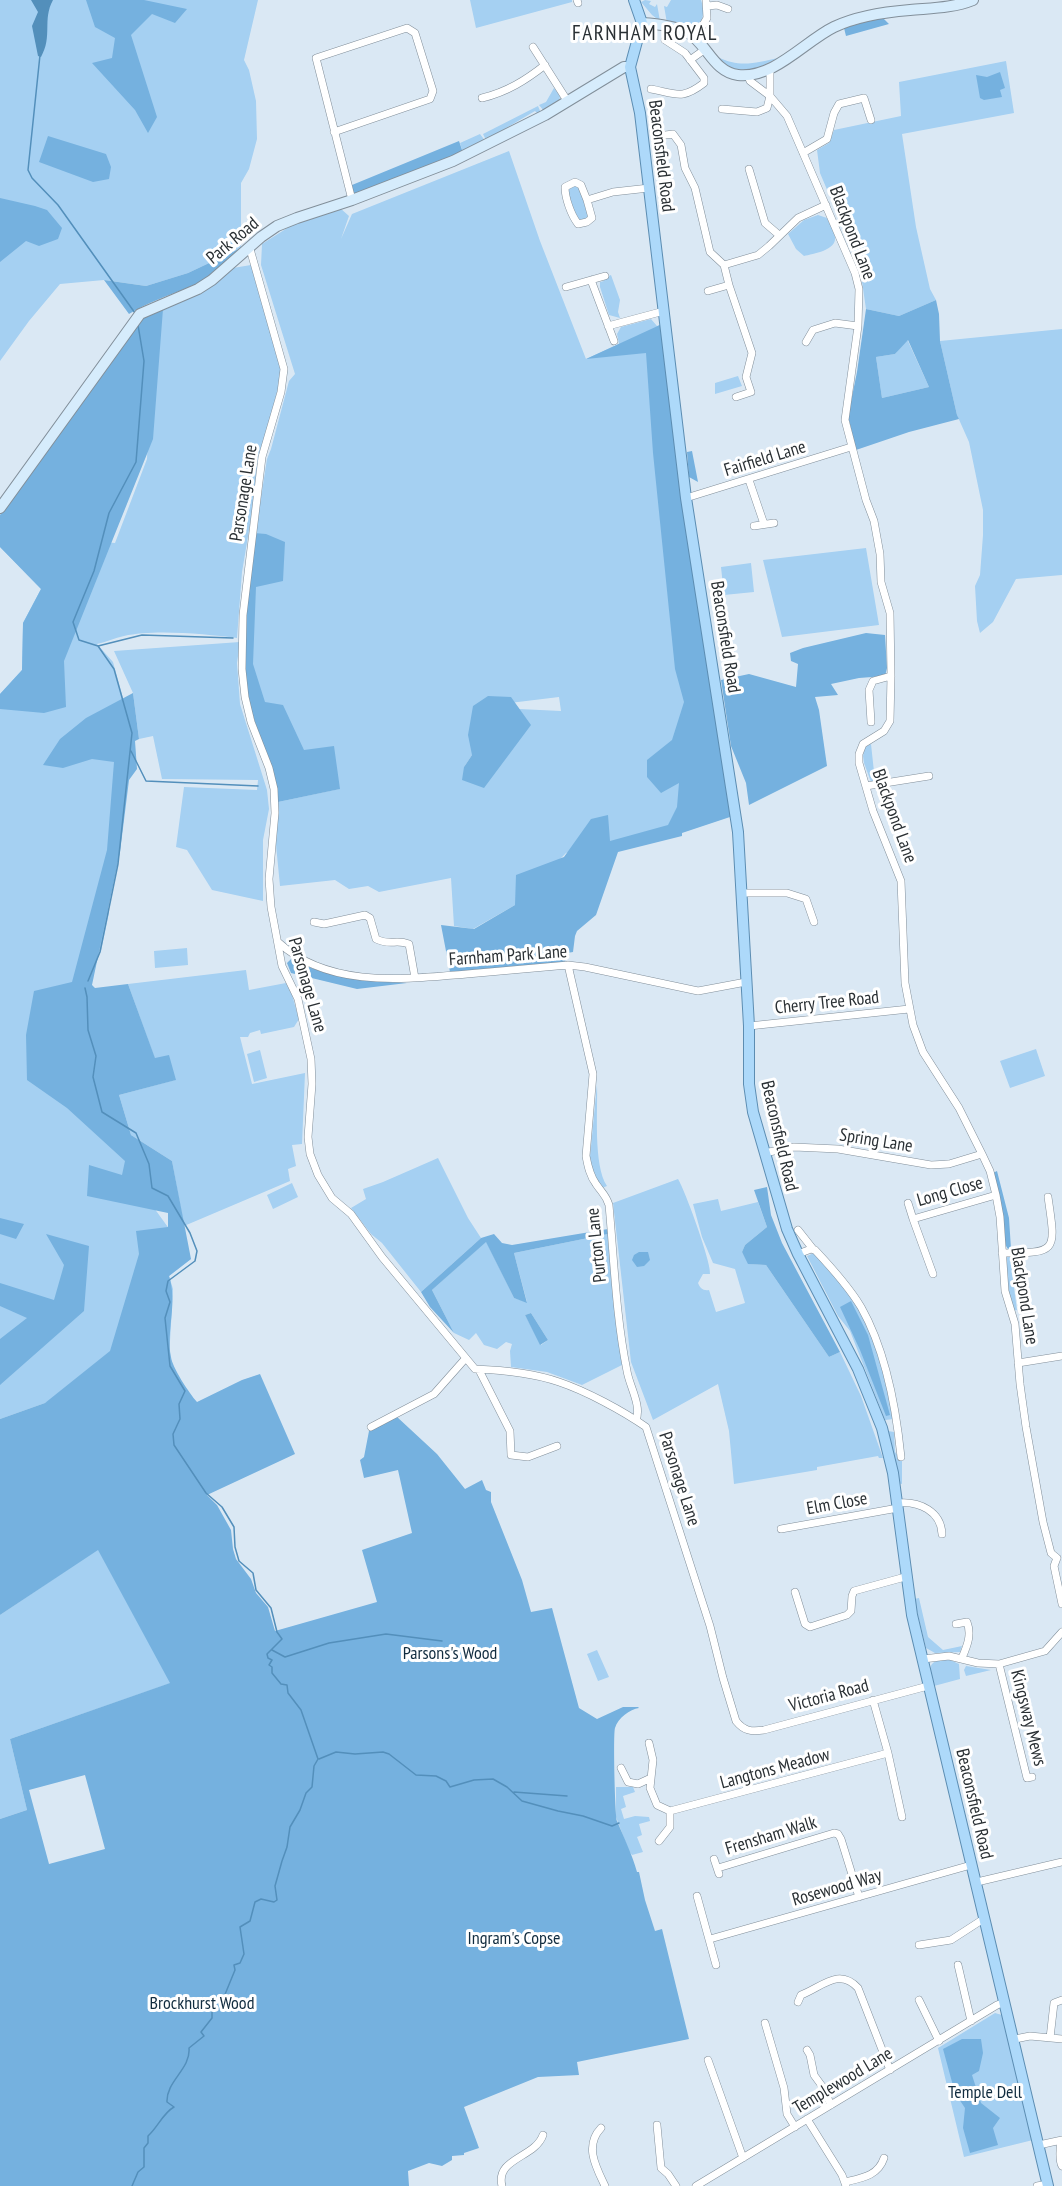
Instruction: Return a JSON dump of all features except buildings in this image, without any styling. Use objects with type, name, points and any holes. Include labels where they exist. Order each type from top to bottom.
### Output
[{"type":"main road","points":[[634,0],[642,23],[666,26],[687,33],[721,69],[735,75],[748,76],[770,68],[836,26],[908,5],[945,7],[973,0]]},
{"type":"main road","name":"Beaconsfield Road","points":[[642,23],[630,66],[640,113],[687,498],[738,832],[749,1026],[749,1084],[753,1112],[780,1207],[798,1254],[858,1369],[882,1428],[893,1473],[905,1577],[922,1659],[1040,2145],[1044,2185]]},
{"type":"main road","name":"Park Road","points":[[0,508],[140,314],[198,289],[277,226],[453,161],[568,102],[624,67],[630,66]]},
{"type":"street","points":[[695,39],[707,18],[707,3],[728,9]]},
{"type":"street","points":[[334,132],[430,99],[433,91],[415,33],[412,30],[407,28],[316,58],[334,132],[352,200]]},
{"type":"street","points":[[651,89],[683,95],[690,93],[704,82],[704,78],[685,53],[664,40]]},
{"type":"street","points":[[533,46],[568,102]]},
{"type":"street","points":[[690,60],[704,50]]},
{"type":"street","points":[[482,98],[523,82],[545,65]]},
{"type":"street","points":[[722,109],[757,112],[767,108],[770,96],[770,68]]},
{"type":"street","name":"Blackpond Lane","points":[[748,76],[750,81],[770,96],[786,116],[855,273],[859,289],[858,326],[845,420],[866,500],[874,521],[880,554],[881,582],[890,613],[891,676],[889,687],[891,715],[888,727],[863,744],[859,754],[859,763],[873,811],[901,881],[905,983],[909,1009],[923,1052],[958,1108],[990,1171],[1000,1217],[1005,1291],[1015,1324],[1020,1384],[1043,1522],[1052,1553],[1060,1557]]},
{"type":"street","points":[[803,153],[827,139],[834,113],[839,104],[864,98],[871,120]]},
{"type":"street","points":[[658,136],[675,132],[681,145],[685,168],[695,188],[710,252],[724,265],[752,354],[746,377],[751,392],[736,397]]},
{"type":"street","points":[[749,169],[765,223],[779,235]]},
{"type":"street","points":[[575,182],[580,185],[587,200],[592,218],[582,225],[578,224],[571,210],[565,187],[575,182]]},
{"type":"street","points":[[587,200],[613,192],[649,188]]},
{"type":"street","points":[[724,265],[758,255],[798,218],[826,205]]},
{"type":"street","name":"Parsonage Lane","points":[[250,249],[284,369],[281,392],[262,457],[243,615],[242,669],[251,722],[269,768],[273,789],[275,813],[269,879],[271,908],[282,966],[298,999],[311,1059],[312,1084],[308,1137],[310,1154],[318,1175],[332,1198],[364,1229],[382,1257],[475,1370],[544,1377],[561,1382],[646,1427],[710,1626],[736,1721],[740,1725]]},
{"type":"street","points":[[566,287],[605,276]]},
{"type":"street","points":[[591,280],[614,341]]},
{"type":"street","points":[[708,291],[729,285]]},
{"type":"street","points":[[608,326],[664,311]]},
{"type":"street","points":[[806,342],[813,330],[835,323],[858,326]]},
{"type":"street","name":"Fairfield Lane","points":[[687,498],[851,447]]},
{"type":"street","points":[[749,480],[764,524]]},
{"type":"street","points":[[754,526],[774,523]]},
{"type":"street","points":[[871,722],[869,690],[873,681],[891,676]]},
{"type":"street","points":[[866,786],[928,776]]},
{"type":"street","points":[[742,893],[787,893],[806,899],[813,922]]},
{"type":"street","points":[[314,922],[322,927],[364,915],[370,918],[376,939],[385,943],[403,941],[409,944],[414,978]]},
{"type":"street","name":"Farnham Park Lane","points":[[278,942],[288,951],[316,967],[377,979],[568,965],[698,991],[746,982]]},
{"type":"street","name":"Purton Lane","points":[[568,965],[593,1074],[586,1156],[588,1169],[598,1188],[605,1193],[609,1205],[622,1345],[627,1374],[638,1409],[636,1420]]},
{"type":"street","name":"Cherry Tree Road","points":[[749,1026],[909,1009]]},
{"type":"street","name":"Spring Lane","points":[[764,1153],[794,1148],[838,1149],[931,1165],[949,1164],[982,1154]]},
{"type":"street","name":"Long Close","points":[[913,1219],[996,1195]]},
{"type":"street","points":[[1002,1253],[1038,1253],[1047,1250],[1053,1239],[1048,1197]]},
{"type":"street","name":"Long Close","points":[[908,1203],[933,1274]]},
{"type":"street","points":[[798,1230],[863,1310],[882,1358],[901,1457]]},
{"type":"street","points":[[798,1254],[813,1248]]},
{"type":"street","points":[[1018,1363],[1062,1356]]},
{"type":"street","points":[[371,1427],[434,1394],[465,1359]]},
{"type":"street","points":[[479,1370],[510,1431],[511,1455],[528,1456],[557,1446]]},
{"type":"street","points":[[882,1428],[896,1425]]},
{"type":"street","points":[[898,1505],[911,1503],[933,1512],[938,1517],[942,1534]]},
{"type":"street","name":"Elm Close","points":[[781,1529],[898,1505]]},
{"type":"street","points":[[1060,1557],[1054,1566],[1062,1604]]},
{"type":"street","points":[[795,1592],[805,1624],[810,1627],[847,1615],[851,1611],[854,1591],[905,1577]]},
{"type":"street","points":[[956,1624],[967,1622],[970,1635],[962,1658]]},
{"type":"street","points":[[922,1659],[949,1656],[978,1663],[999,1664],[1045,1651],[1062,1632]]},
{"type":"street","name":"Kingsway Mews","points":[[999,1664],[1027,1779]]},
{"type":"street","name":"Victoria Road","points":[[740,1725],[747,1731],[764,1730],[928,1686]]},
{"type":"street","points":[[873,1700],[888,1753],[902,1817]]},
{"type":"street","points":[[649,1743],[653,1760],[650,1788],[657,1805],[670,1811],[670,1827],[658,1841]]},
{"type":"street","name":"Langtons Meadow","points":[[670,1811],[888,1753]]},
{"type":"street","points":[[621,1768],[628,1782],[638,1784],[651,1778]]},
{"type":"street","name":"Frensham Walk","points":[[714,1859],[718,1871],[834,1833],[838,1834],[859,1897]]},
{"type":"street","points":[[977,1882],[1062,1862]]},
{"type":"street","name":"Rosewood Way","points":[[710,1939],[971,1865]]},
{"type":"street","points":[[697,1896],[702,1904],[717,1965]]},
{"type":"street","points":[[919,1945],[951,1940],[985,1918]]},
{"type":"street","points":[[958,1965],[971,2021]]},
{"type":"street","points":[[798,1996],[817,1989],[832,1979],[842,1978],[854,1984],[861,1995],[891,2070]]},
{"type":"street","points":[[1050,2038],[1054,2003],[1062,2000]]},
{"type":"street","points":[[920,2001],[939,2041]]},
{"type":"street","name":"Templewood Lane","points":[[697,2186],[1005,2002]]},
{"type":"street","points":[[765,2023],[784,2088],[787,2114],[795,2127]]},
{"type":"street","points":[[1015,2039],[1030,2036],[1062,2039]]},
{"type":"street","points":[[807,2050],[813,2075],[822,2086],[831,2105]]},
{"type":"street","points":[[708,2061],[743,2158]]},
{"type":"street","points":[[807,2119],[845,2184],[875,2172],[884,2157]]},
{"type":"street","points":[[657,2125],[661,2168],[676,2186]]},
{"type":"street","points":[[601,2128],[595,2134],[593,2160],[605,2186]]},
{"type":"street","points":[[502,2186],[500,2178],[502,2169],[540,2143],[543,2135]]},
{"type":"street","points":[[1040,2145],[1061,2141],[1059,2160],[1062,2166]]},
{"type":"green space","points":[[0,0],[258,0],[244,60],[249,70],[256,101],[257,139],[249,169],[241,183],[241,248],[188,273],[146,286],[104,280],[60,284],[0,361]]},
{"type":"green space","points":[[86,0],[144,0],[187,9],[175,23],[152,14],[131,35],[157,117],[148,133],[135,110],[92,63],[112,58],[115,38],[95,27]]},
{"type":"green space","points":[[470,0],[572,0],[572,2],[476,28]]},
{"type":"green space","points":[[671,0],[701,0],[703,9],[699,26],[691,32],[667,23],[664,6],[667,7]]},
{"type":"green space","points":[[651,1],[649,4],[655,7],[657,4],[660,21],[641,2]]},
{"type":"green space","points":[[882,17],[889,24],[846,36],[844,28]]},
{"type":"green space","points":[[718,57],[740,63],[755,63],[778,58],[752,71],[731,71]]},
{"type":"green space","points":[[1006,61],[1014,113],[902,134],[916,227],[930,289],[936,300],[899,316],[866,309],[860,268],[820,173],[817,150],[829,143],[834,130],[901,116],[899,82]]},
{"type":"green space","points":[[1000,72],[1005,88],[1000,90],[1002,97],[984,100],[980,98],[976,75],[987,77]]},
{"type":"green space","points":[[554,88],[560,96],[559,103],[544,111],[539,105],[546,102]]},
{"type":"green space","points":[[538,106],[541,113],[538,114],[535,111],[486,140],[483,134]]},
{"type":"green space","points":[[480,134],[486,142],[463,153],[460,143]]},
{"type":"green space","points":[[48,136],[106,154],[111,167],[109,179],[93,182],[39,162]]},
{"type":"green space","points":[[459,141],[463,153],[358,195],[353,193],[352,185]]},
{"type":"green space","points":[[509,151],[540,241],[586,359],[619,344],[617,334],[621,327],[651,319],[657,326],[662,324],[726,812],[566,853],[515,905],[473,929],[454,926],[451,878],[379,892],[368,886],[349,889],[335,880],[280,886],[276,845],[278,802],[339,789],[284,762],[250,692],[254,533],[267,459],[289,381],[295,374],[261,265],[262,244],[292,225],[340,208],[349,216],[341,239],[352,214]],"holes":[[[559,697],[561,711],[519,709],[530,726],[464,767],[472,755],[485,706]]]},
{"type":"green space","points":[[574,184],[580,187],[588,216],[582,222],[576,219],[567,192],[568,188]]},
{"type":"green space","points":[[0,198],[47,210],[62,228],[58,239],[39,246],[26,241],[0,262]]},
{"type":"green space","points":[[818,215],[827,218],[834,232],[835,241],[824,251],[804,256],[796,249],[788,234],[804,220]]},
{"type":"green space","points":[[241,248],[218,272],[129,314],[104,280],[146,286],[188,273]]},
{"type":"green space","points":[[251,265],[282,374],[257,467],[254,501],[242,572],[237,638],[150,633],[124,636],[97,644],[113,662],[133,734],[109,913],[101,951],[86,981],[149,1201],[191,1259],[169,1276],[173,1289],[169,1359],[0,1419],[0,694],[22,670],[23,623],[41,589],[0,547],[0,533],[115,543],[147,459],[153,312],[233,268]]},
{"type":"green space","points":[[611,275],[620,300],[618,312],[620,318],[609,315],[600,287],[600,282],[604,281],[603,278]]},
{"type":"green space","points":[[936,300],[940,341],[959,419],[909,432],[856,450],[848,416],[866,309],[899,316]],"holes":[[[908,340],[929,387],[882,398],[876,357],[895,354]]]},
{"type":"green space","points":[[163,309],[153,439],[64,661],[66,707],[44,713],[0,709],[0,694],[22,670],[23,623],[41,589],[0,547],[0,515],[133,328],[143,318]]},
{"type":"green space","points":[[662,324],[733,816],[682,833],[682,836],[618,852],[596,915],[577,931],[573,952],[567,953],[565,962],[450,972],[441,925],[474,929],[515,905],[516,875],[564,857],[591,819],[608,815],[610,841],[668,825],[677,807],[679,783],[661,793],[647,777],[647,760],[672,740],[684,702],[675,669],[653,453],[646,353],[586,359]]},
{"type":"green space","points":[[1062,329],[1062,575],[1016,579],[993,622],[980,633],[975,586],[980,575],[983,510],[969,442],[957,415],[940,341]]},
{"type":"green space","points":[[907,339],[929,387],[882,398],[876,357],[895,354]]},
{"type":"green space","points":[[738,376],[742,386],[715,394],[715,383]]},
{"type":"green space","points":[[692,451],[698,482],[689,477],[687,452]]},
{"type":"green space","points":[[254,533],[266,534],[285,542],[283,581],[256,587],[253,664],[265,702],[283,705],[304,750],[334,746],[340,789],[278,802],[252,712],[244,658],[245,616]]},
{"type":"green space","points":[[866,548],[879,625],[782,637],[763,560]]},
{"type":"green space","points":[[751,563],[754,592],[724,595],[721,567]]},
{"type":"green space","points":[[866,633],[885,635],[887,668],[885,676],[859,678],[831,684],[838,695],[815,697],[827,766],[749,805],[746,783],[731,746],[721,680],[749,674],[796,687],[798,664],[791,661],[790,653]]},
{"type":"green space","points":[[240,642],[237,663],[240,704],[267,790],[269,809],[263,840],[263,901],[212,890],[187,850],[176,847],[184,787],[257,790],[258,780],[162,779],[153,736],[139,739],[133,693],[114,651]]},
{"type":"green space","points":[[133,693],[139,739],[135,741],[137,769],[129,780],[120,852],[92,985],[95,988],[128,984],[155,1058],[169,1055],[176,1080],[119,1095],[131,1135],[172,1161],[191,1259],[169,1276],[172,1296],[170,1347],[172,1361],[181,1380],[197,1402],[242,1380],[260,1374],[295,1454],[207,1495],[217,1505],[231,1530],[236,1559],[251,1579],[256,1593],[268,1607],[275,1631],[377,1602],[362,1550],[412,1533],[398,1470],[364,1478],[360,1460],[364,1457],[369,1431],[396,1416],[437,1454],[465,1489],[482,1480],[486,1490],[491,1492],[491,1502],[522,1580],[531,1612],[552,1608],[579,1708],[597,1719],[623,1707],[639,1708],[625,1715],[615,1728],[614,1774],[617,1821],[637,1872],[639,1872],[655,1931],[662,1929],[689,2039],[577,2062],[579,2075],[538,2077],[464,2107],[479,2148],[464,2153],[464,2155],[452,2156],[452,2160],[442,2166],[429,2163],[408,2171],[409,2186],[0,2186],[0,1819],[27,1810],[10,1739],[170,1683],[98,1550],[0,1615],[0,1419],[45,1403],[110,1351],[139,1254],[136,1231],[168,1227],[168,1213],[87,1196],[89,1165],[122,1175],[125,1161],[67,1108],[27,1080],[26,1035],[34,991],[72,982],[107,850],[114,762],[92,759],[63,768],[43,765],[60,739],[86,718]],"holes":[[[85,1775],[105,1849],[49,1864],[29,1790]]]},
{"type":"green space","points":[[488,696],[511,697],[531,725],[484,788],[462,780],[464,767],[472,755],[468,735],[473,706]]},
{"type":"green space","points":[[871,744],[875,781],[871,782],[863,756],[865,747]]},
{"type":"green space","points":[[187,948],[188,965],[155,968],[154,951]]},
{"type":"green space","points":[[292,958],[333,975],[407,983],[357,989],[291,973],[287,963]]},
{"type":"green space","points":[[246,970],[249,990],[286,983],[292,995],[299,1019],[294,1027],[261,1034],[260,1030],[250,1033],[248,1037],[240,1037],[252,1084],[305,1073],[302,1144],[292,1145],[296,1166],[288,1169],[290,1181],[184,1226],[172,1161],[131,1135],[119,1095],[175,1080],[155,1059],[128,984]]},
{"type":"green space","points":[[1036,1049],[1045,1076],[1010,1088],[1000,1061]]},
{"type":"green space","points":[[260,1050],[267,1078],[254,1082],[247,1054]]},
{"type":"green space","points":[[597,1084],[598,1151],[607,1186],[602,1188],[589,1167]]},
{"type":"green space","points":[[438,1158],[468,1218],[481,1238],[421,1292],[351,1208],[366,1199],[363,1189]]},
{"type":"green space","points":[[997,1171],[1009,1218],[1011,1249],[1008,1249],[1004,1243],[993,1173]]},
{"type":"green space","points":[[678,1179],[707,1256],[710,1274],[703,1274],[698,1283],[702,1289],[709,1290],[716,1312],[745,1303],[735,1269],[713,1263],[702,1237],[693,1204],[718,1199],[721,1211],[758,1202],[767,1227],[745,1245],[742,1252],[749,1264],[766,1265],[829,1357],[840,1352],[861,1396],[883,1458],[878,1456],[817,1467],[817,1470],[734,1484],[729,1431],[718,1384],[653,1420],[631,1362],[613,1203]]},
{"type":"green space","points":[[292,1183],[298,1197],[273,1209],[267,1195]]},
{"type":"green space","points":[[767,1187],[771,1215],[782,1243],[840,1352],[829,1357],[766,1265],[748,1264],[742,1252],[745,1245],[767,1227],[754,1190]]},
{"type":"green space","points":[[0,1218],[24,1224],[16,1239],[0,1234]]},
{"type":"green space","points":[[608,1229],[608,1234],[514,1253],[527,1303],[514,1298],[486,1242],[432,1290],[454,1333],[430,1307],[421,1292],[481,1238],[494,1234],[502,1243],[512,1245]]},
{"type":"green space","points":[[46,1234],[89,1246],[84,1311],[0,1385],[0,1339],[27,1318],[0,1306],[0,1283],[54,1300],[64,1265]]},
{"type":"green space","points":[[608,1234],[622,1365],[582,1385],[547,1372],[511,1367],[512,1344],[506,1342],[497,1349],[484,1345],[476,1333],[469,1340],[454,1333],[432,1290],[486,1241],[514,1298],[527,1302],[514,1253]],"holes":[[[531,1313],[548,1340],[541,1345],[525,1315]]]},
{"type":"green space","points":[[639,1252],[648,1252],[650,1260],[644,1266],[637,1267],[632,1260]]},
{"type":"green space","points":[[814,1253],[849,1294],[868,1327],[879,1357],[894,1419],[885,1420],[850,1331],[838,1316],[807,1256]]},
{"type":"green space","points":[[1013,1256],[1012,1273],[1017,1310],[1013,1311],[1007,1286],[1005,1259]]},
{"type":"green space","points":[[851,1301],[868,1335],[890,1415],[886,1416],[840,1307]]},
{"type":"green space","points":[[531,1313],[548,1340],[540,1345],[525,1315]]},
{"type":"green space","points":[[888,1431],[894,1432],[895,1452],[902,1461],[902,1484],[898,1483]]},
{"type":"green space","points":[[98,1549],[171,1683],[10,1739],[27,1810],[0,1819],[0,1615]]},
{"type":"green space","points":[[919,1598],[928,1637],[943,1650],[962,1646],[960,1652],[935,1653],[926,1648],[914,1599]]},
{"type":"green space","points":[[597,1650],[609,1677],[598,1681],[587,1654]]},
{"type":"green space","points":[[948,1659],[959,1664],[960,1679],[934,1686],[931,1666],[936,1661]]},
{"type":"green space","points":[[966,1666],[991,1670],[966,1676],[964,1670]]},
{"type":"green space","points":[[616,1787],[633,1787],[635,1792],[623,1796],[626,1807],[621,1809],[624,1819],[635,1816],[649,1817],[650,1821],[639,1824],[642,1835],[637,1837],[643,1852],[632,1855],[629,1851],[616,1817]]},
{"type":"green space","name":"Temple Dell","points":[[995,2013],[1002,2015],[1033,2140],[964,2157],[938,2048]]},
{"type":"green space","points":[[962,2039],[981,2039],[983,2053],[979,2071],[972,2075],[981,2103],[1000,2118],[993,2128],[998,2145],[970,2153],[963,2128],[965,2108],[955,2093],[943,2049]]},
{"type":"shaded area","points":[[31,0],[53,0],[48,14],[45,49],[41,57],[38,56],[32,26],[38,12]]},
{"type":"waterway","points":[[40,55],[28,170],[32,178],[58,205],[135,313]]},
{"type":"waterway","points":[[88,981],[100,952],[118,864],[132,733],[114,669],[98,646],[79,640],[73,622],[94,571],[109,513],[136,462],[144,361],[138,325]]},
{"type":"waterway","points":[[98,646],[142,635],[233,638]]},
{"type":"waterway","points":[[131,751],[146,781],[258,786]]},
{"type":"waterway","points":[[85,988],[88,1030],[96,1056],[93,1077],[102,1112],[136,1133],[149,1164],[152,1188],[168,1196],[190,1233],[197,1251],[195,1261],[168,1281],[166,1291],[170,1302],[165,1318],[170,1366],[185,1391],[179,1404],[180,1419],[173,1434],[174,1445],[206,1493],[222,1507],[234,1527],[235,1547],[239,1561],[253,1573],[256,1590],[271,1608],[277,1632],[282,1639],[267,1654],[272,1660],[269,1665],[281,1684],[287,1685],[288,1693],[301,1710],[318,1759],[314,1766],[312,1787],[306,1793],[300,1810],[290,1827],[287,1847],[275,1886],[277,1900],[274,1902],[261,1899],[255,1902],[250,1921],[240,1927],[244,1954],[240,1963],[234,1965],[235,1970],[219,2009],[212,2011],[212,2018],[201,2032],[204,2036],[189,2048],[186,2062],[168,2095],[167,2102],[174,2107],[148,2136],[148,2143],[144,2148],[144,2167],[138,2172],[132,2186]]},
{"type":"waterway","points":[[272,1650],[285,1657],[329,1643],[386,1634],[442,1641]]},
{"type":"waterway","points":[[319,1759],[336,1752],[355,1754],[383,1752],[416,1775],[436,1776],[446,1781],[450,1787],[474,1780],[493,1779],[507,1787],[522,1801],[583,1816],[612,1826],[619,1823]]},
{"type":"waterway","points":[[514,1792],[567,1796]]},
{"type":"district","name":"FARNHAM ROYAL","points":[[645,34]]},
{"type":"park label","name":"Parsons's Wood","points":[[450,1654]]},
{"type":"park label","name":"Ingram's Copse","points":[[514,1939]]},
{"type":"park label","name":"Brockhurst Wood","points":[[202,2004]]}]
